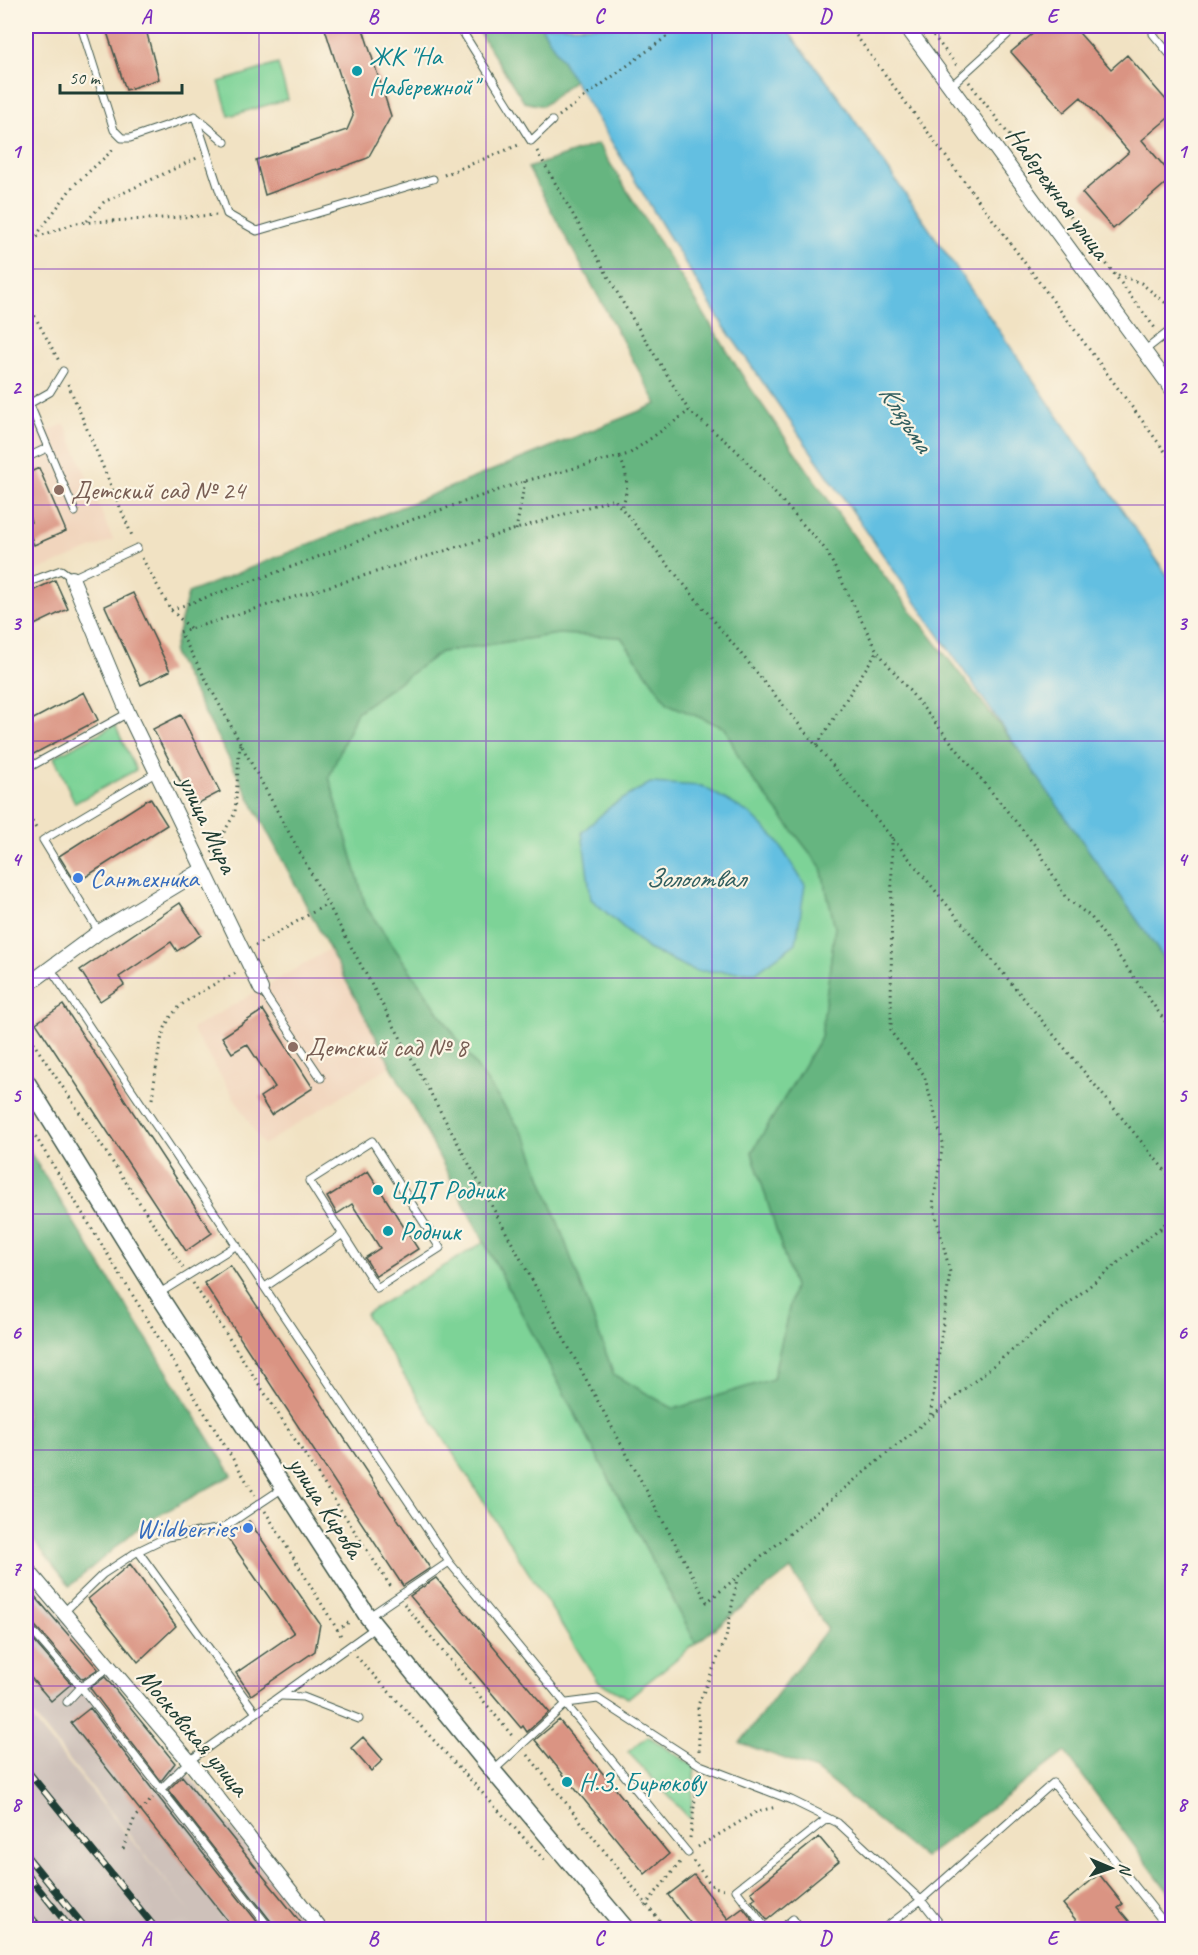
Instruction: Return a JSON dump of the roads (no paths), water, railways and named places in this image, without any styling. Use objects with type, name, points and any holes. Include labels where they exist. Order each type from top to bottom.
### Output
[{"type":"street","name":"Набережная улица","points":[[906,26],[1173,389]]},
{"type":"street","name":"улица Мира","points":[[72,578],[128,713],[261,989]]},
{"type":"street","points":[[26,987],[99,932],[202,870]]},
{"type":"street","name":"улица Кирова","points":[[26,1081],[158,1294],[372,1622],[493,1771],[627,1929]]},
{"type":"street","name":"Московская улица","points":[[26,1568],[189,1761],[321,1929]]},
{"type":"lane","points":[[81,26],[114,130],[122,138],[130,138],[195,116]]},
{"type":"lane","points":[[459,26],[531,141],[552,121]]},
{"type":"lane","points":[[950,87],[1017,26]]},
{"type":"lane","points":[[1153,26],[1153,34],[1173,57]]},
{"type":"lane","points":[[195,116],[225,142]]},
{"type":"lane","points":[[195,116],[227,214],[257,231],[433,179]]},
{"type":"lane","points":[[1144,351],[1173,329]]},
{"type":"lane","points":[[63,371],[50,392],[28,405],[75,512]]},
{"type":"lane","points":[[26,458],[47,448]]},
{"type":"lane","points":[[26,583],[61,570],[72,578],[137,548]]},
{"type":"lane","points":[[26,769],[128,713]]},
{"type":"lane","points":[[99,932],[43,840],[157,772]]},
{"type":"lane","points":[[50,968],[449,1562],[688,1853]]},
{"type":"lane","name":"улица Мира","points":[[261,989],[321,1078]]},
{"type":"lane","points":[[372,1140],[440,1248],[377,1288],[343,1234],[309,1181],[372,1140]]},
{"type":"lane","points":[[264,1287],[343,1234]]},
{"type":"lane","points":[[158,1294],[237,1245]]},
{"type":"lane","points":[[63,1613],[103,1574],[138,1551],[167,1538],[223,1528],[283,1488]]},
{"type":"lane","points":[[138,1551],[256,1713]]},
{"type":"lane","points":[[160,1790],[189,1761],[280,1696],[399,1598],[449,1562]]},
{"type":"lane","points":[[26,1624],[81,1687],[271,1929]]},
{"type":"lane","points":[[67,1702],[81,1687],[109,1668]]},
{"type":"lane","points":[[280,1696],[298,1695],[359,1719]]},
{"type":"lane","points":[[493,1771],[567,1703],[598,1698],[700,1765],[804,1806],[838,1823],[921,1900],[945,1929]]},
{"type":"lane","points":[[882,1929],[921,1900],[1053,1783],[1170,1929]]},
{"type":"lane","points":[[767,1929],[736,1890],[828,1818]]},
{"type":"lane","points":[[780,1929],[793,1919],[801,1929]]},
{"type":"water","name":"Клязьма","points":[[541,26],[784,26],[833,89],[1172,582],[1172,970],[723,325]]},
{"type":"water","name":"Золоотвал","points":[[650,783],[702,786],[749,813],[776,839],[805,885],[796,943],[756,972],[695,971],[648,949],[591,899],[582,832],[611,806]]},
{"type":"railway","points":[[26,1769],[157,1930]]},
{"type":"railway","points":[[26,1855],[87,1930]]},
{"type":"railway","points":[[26,1873],[72,1930]]},
{"type":"railway","points":[[26,1911],[42,1930]]},
{"type":"place","name":"ЖК \"На Набережной\"","points":[[357,71]]},
{"type":"place","name":"Детский сад № 24","points":[[59,490]]},
{"type":"place","name":"Сантехника","points":[[78,878]]},
{"type":"place","name":"Детский сад № 8","points":[[293,1047]]},
{"type":"place","name":"ЦДТ Родник","points":[[378,1190]]},
{"type":"place","name":"Родник","points":[[388,1231]]},
{"type":"place","name":"Wildberries","points":[[248,1528]]},
{"type":"place","name":"Н.З. Бирюкову","points":[[567,1782]]}]
